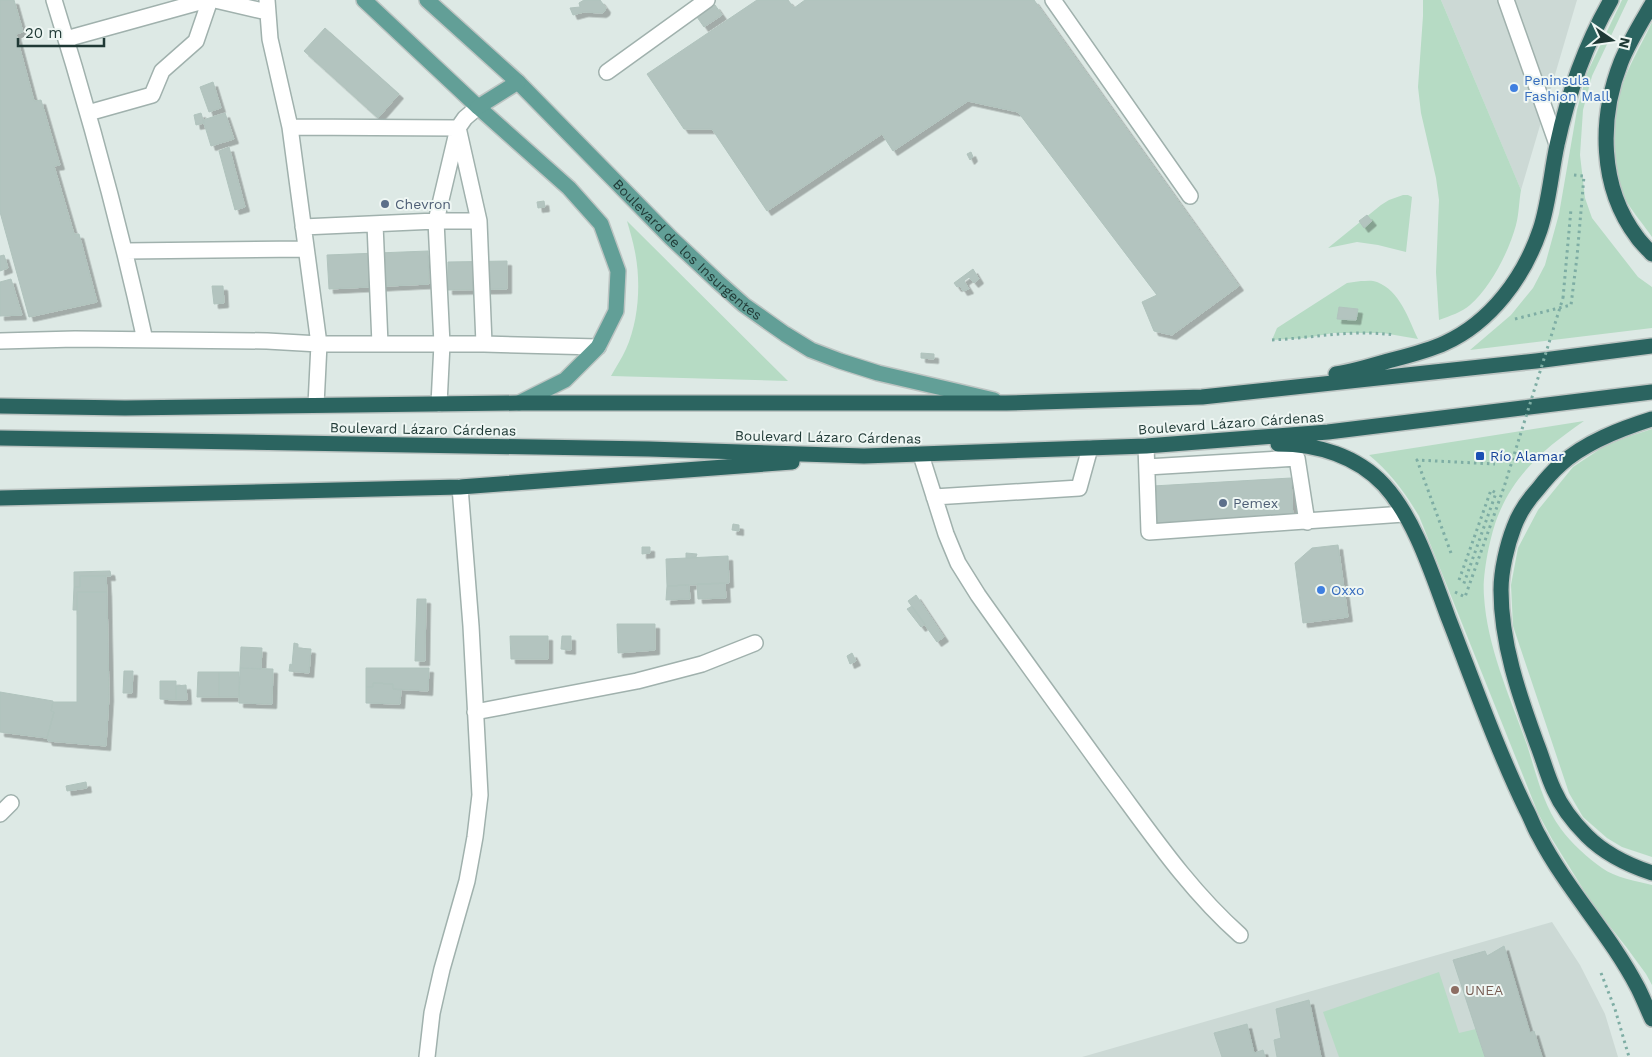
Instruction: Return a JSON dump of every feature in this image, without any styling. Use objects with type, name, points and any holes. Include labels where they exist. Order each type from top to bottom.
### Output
[{"type":"highway","points":[[1202,397],[1345,373],[1404,357],[1445,343],[1470,328],[1488,314],[1502,299],[1516,278],[1540,230],[1557,144],[1574,80],[1595,28],[1611,0]]},
{"type":"highway","points":[[1652,4],[1622,61],[1614,85],[1606,123],[1605,146],[1610,180],[1622,212],[1636,236],[1652,254]]},
{"type":"highway","name":"Boulevard Lázaro Cárdenas","points":[[0,406],[125,408],[519,403],[1006,403],[1202,397],[1536,361],[1652,346]]},
{"type":"highway","name":"Boulevard Lázaro Cárdenas","points":[[0,438],[650,449],[864,456],[1146,446],[1328,432],[1652,392]]},
{"type":"highway","points":[[1652,419],[1594,441],[1562,463],[1546,479],[1527,501],[1514,526],[1506,554],[1501,587],[1502,614],[1509,655],[1526,714],[1554,791],[1570,816],[1587,836],[1600,847],[1634,867],[1652,873]]},
{"type":"highway","points":[[1172,444],[1288,444],[1316,447],[1341,454],[1359,464],[1384,485],[1404,514],[1432,574],[1503,759],[1538,836],[1571,889],[1638,987],[1652,1019]]},
{"type":"highway","points":[[0,498],[460,487],[638,475],[864,456]]},
{"type":"main road","points":[[364,0],[569,188],[601,224],[618,271],[616,311],[598,347],[565,380],[519,403]]},
{"type":"main road","name":"Boulevard de los Insurgentes","points":[[427,0],[518,82],[671,238],[744,306],[784,334],[812,350],[878,373],[1006,403]]},
{"type":"main road","points":[[478,106],[518,82]]},
{"type":"lane","points":[[54,0],[88,113],[126,251],[145,340]]},
{"type":"lane","points":[[66,39],[209,0]]},
{"type":"lane","points":[[88,113],[152,95],[162,71],[196,41],[209,0]]},
{"type":"lane","points":[[215,0],[267,6],[270,39],[290,127],[319,344],[316,405]]},
{"type":"lane","points":[[607,72],[707,0]]},
{"type":"lane","points":[[1053,0],[1190,196]]},
{"type":"lane","points":[[1506,0],[1557,144]]},
{"type":"lane","points":[[440,404],[442,344],[436,221],[458,128],[465,118],[478,106]]},
{"type":"lane","points":[[290,127],[458,128]]},
{"type":"lane","points":[[458,128],[479,221],[484,344]]},
{"type":"lane","points":[[303,227],[479,221]]},
{"type":"lane","points":[[375,224],[380,344]]},
{"type":"lane","points":[[126,251],[306,248]]},
{"type":"lane","points":[[0,341],[75,339],[598,347]]},
{"type":"lane","points":[[1146,446],[1149,532],[1404,514]]},
{"type":"lane","points":[[934,497],[1079,488],[1090,448]]},
{"type":"lane","points":[[920,454],[946,534],[958,563],[978,595],[1154,838],[1199,895],[1240,935]]},
{"type":"lane","points":[[1147,467],[1297,458],[1307,522]]},
{"type":"lane","points":[[427,1057],[432,1013],[466,881],[475,837],[480,795],[471,626],[460,487]]},
{"type":"lane","points":[[476,712],[637,681],[702,664],[755,642]]},
{"type":"path","points":[[1514,320],[1571,305],[1584,176],[1574,175]]},
{"type":"path","points":[[1456,570],[1460,579],[1463,586],[1496,493],[1491,490],[1460,579],[1455,592],[1466,597],[1504,487],[1563,298],[1571,204]]},
{"type":"path","points":[[1272,340],[1306,338],[1333,333],[1383,333],[1401,336]]},
{"type":"path","points":[[1453,561],[1417,460],[1495,464]]},
{"type":"shaded area","name":"Peninsula Fashion Mall","points":[[1441,0],[1577,0],[1521,190],[1515,176]]},
{"type":"shaded area","name":"UNEA","points":[[1552,922],[1580,965],[1605,1014],[1618,1057],[1082,1057]]},
{"type":"green space","points":[[1423,0],[1441,0],[1521,190],[1513,235],[1492,279],[1478,297],[1467,307],[1456,314],[1439,320],[1436,272],[1439,200],[1436,178],[1421,113],[1418,87]]},
{"type":"green space","points":[[1622,0],[1628,0],[1592,76],[1583,110],[1580,155],[1585,198],[1592,218],[1638,277],[1652,287],[1652,328],[1470,350],[1511,315],[1533,288],[1545,265],[1559,214],[1577,110],[1587,73]]},
{"type":"green space","points":[[1652,22],[1652,237],[1627,202],[1621,189],[1615,161],[1614,131],[1617,102],[1624,80]]},
{"type":"green space","points":[[1403,195],[1412,197],[1406,252],[1357,242],[1328,248],[1381,205]]},
{"type":"green space","points":[[627,221],[788,381],[611,376],[630,338],[638,301],[637,264]]},
{"type":"green space","points":[[1361,281],[1377,282],[1392,292],[1407,314],[1418,339],[1383,333],[1333,333],[1306,338],[1272,340],[1277,328],[1347,283]]},
{"type":"green space","points":[[1584,421],[1535,460],[1515,483],[1507,497],[1493,529],[1488,552],[1484,576],[1486,615],[1500,672],[1549,810],[1555,820],[1574,845],[1602,868],[1620,877],[1652,885],[1652,985],[1627,948],[1593,905],[1538,813],[1419,516],[1397,483],[1369,455]]},
{"type":"green space","points":[[1652,429],[1652,857],[1622,847],[1607,838],[1583,817],[1569,793],[1513,626],[1511,585],[1518,548],[1538,510],[1573,467],[1603,447]]},
{"type":"green space","points":[[1439,972],[1459,1033],[1476,1029],[1485,1057],[1339,1057],[1323,1012]]},
{"type":"building","points":[[0,0],[14,0],[23,32],[16,34],[34,101],[41,100],[60,165],[54,166],[74,234],[79,234],[97,302],[29,317],[0,212]]},
{"type":"building","points":[[584,0],[600,0],[606,8],[605,11],[602,13],[584,12],[573,15],[570,8],[580,7],[579,3]]},
{"type":"building","points":[[757,0],[788,0],[794,8],[805,0],[1034,0],[1239,286],[1172,335],[1154,331],[1142,302],[1157,295],[1018,112],[968,101],[893,151],[882,134],[767,211],[712,129],[684,129],[647,74]]},
{"type":"building","points":[[715,5],[722,15],[704,27],[697,17]]},
{"type":"building","points":[[325,28],[399,94],[378,118],[304,51]]},
{"type":"building","points":[[213,82],[221,108],[209,112],[200,87]]},
{"type":"building","points":[[201,113],[204,123],[196,125],[194,115]]},
{"type":"building","points":[[225,113],[234,139],[211,146],[203,120]]},
{"type":"building","points":[[229,147],[245,207],[235,210],[219,151]]},
{"type":"building","points":[[971,152],[973,157],[970,160],[967,154]]},
{"type":"building","points":[[544,201],[545,207],[538,208],[537,202]]},
{"type":"building","points":[[1367,215],[1372,221],[1364,228],[1359,221]]},
{"type":"building","points":[[428,251],[429,284],[329,289],[327,255]]},
{"type":"building","points":[[4,255],[8,268],[0,271],[0,256]]},
{"type":"building","points":[[507,261],[507,289],[448,290],[448,262]]},
{"type":"building","points":[[973,269],[979,279],[974,283],[969,277],[964,281],[969,289],[963,291],[960,286],[957,287],[954,283]]},
{"type":"building","points":[[11,279],[22,315],[0,316],[0,282]]},
{"type":"building","points":[[212,286],[223,286],[224,303],[214,304]]},
{"type":"building","points":[[1339,307],[1358,309],[1356,320],[1337,319]]},
{"type":"building","points":[[921,353],[934,354],[934,359],[921,358]]},
{"type":"building","name":"Pemex","points":[[1291,478],[1293,520],[1155,527],[1153,486]]},
{"type":"building","points":[[733,524],[739,525],[739,531],[732,530]]},
{"type":"building","name":"Oxxo","points":[[1338,545],[1348,617],[1303,623],[1295,563],[1312,548]]},
{"type":"building","points":[[642,547],[650,547],[650,553],[642,554]]},
{"type":"building","points":[[686,553],[697,554],[696,557],[686,558]]},
{"type":"building","points":[[728,556],[729,583],[667,586],[666,559]]},
{"type":"building","points":[[110,571],[111,576],[80,576],[80,587],[74,587],[74,572]]},
{"type":"building","points":[[80,576],[106,576],[107,592],[77,592],[77,610],[73,610],[74,587],[80,587]]},
{"type":"building","points":[[725,583],[726,598],[698,599],[697,584]]},
{"type":"building","points":[[689,585],[690,599],[666,600],[667,586]]},
{"type":"building","points":[[77,592],[107,592],[109,697],[106,746],[48,741],[47,738],[54,712],[51,711],[53,702],[77,702]]},
{"type":"building","points":[[916,595],[944,637],[937,642],[908,601]]},
{"type":"building","points":[[417,599],[426,599],[425,661],[415,661]]},
{"type":"building","points":[[912,606],[925,624],[921,627],[907,609]]},
{"type":"building","points":[[617,624],[655,624],[655,650],[618,653]]},
{"type":"building","points":[[510,636],[548,636],[548,659],[511,659]]},
{"type":"building","points":[[562,636],[571,636],[571,650],[561,649]]},
{"type":"building","points":[[294,643],[298,644],[298,648],[311,649],[309,673],[289,671],[290,664],[292,665]]},
{"type":"building","points":[[241,647],[262,648],[261,669],[240,668]]},
{"type":"building","points":[[852,653],[856,661],[850,664],[847,656]]},
{"type":"building","points":[[240,668],[273,669],[272,704],[239,703]]},
{"type":"building","points":[[366,668],[429,668],[428,691],[393,689],[393,684],[373,683],[373,687],[366,687]]},
{"type":"building","points":[[124,671],[133,671],[132,693],[123,693]]},
{"type":"building","points":[[198,672],[219,672],[219,697],[197,697]]},
{"type":"building","points":[[219,672],[239,672],[239,697],[219,697]]},
{"type":"building","points":[[160,681],[176,681],[176,700],[160,699]]},
{"type":"building","points":[[373,683],[393,684],[393,689],[401,690],[400,704],[366,703],[366,687],[373,687]]},
{"type":"building","points":[[186,685],[187,700],[176,700],[176,686]]},
{"type":"building","points":[[0,692],[53,701],[51,711],[54,712],[47,738],[0,732]]},
{"type":"building","points":[[86,782],[87,788],[67,791],[66,786]]},
{"type":"building","points":[[1504,946],[1530,1033],[1534,1031],[1542,1057],[1485,1057],[1453,960],[1485,951],[1487,956]]},
{"type":"building","points":[[1309,1000],[1321,1057],[1277,1057],[1274,1040],[1281,1038],[1276,1009]]},
{"type":"building","points":[[1247,1024],[1254,1053],[1263,1050],[1265,1057],[1222,1057],[1214,1033]]},
{"type":"place","name":"Peninsula Fashion Mall","points":[[1514,88]]},
{"type":"place","name":"Chevron","points":[[385,204]]},
{"type":"place","name":"Río Alamar","points":[[1480,456]]},
{"type":"place","name":"Pemex","points":[[1223,503]]},
{"type":"place","name":"Oxxo","points":[[1321,590]]},
{"type":"place","name":"UNEA","points":[[1455,990]]}]
